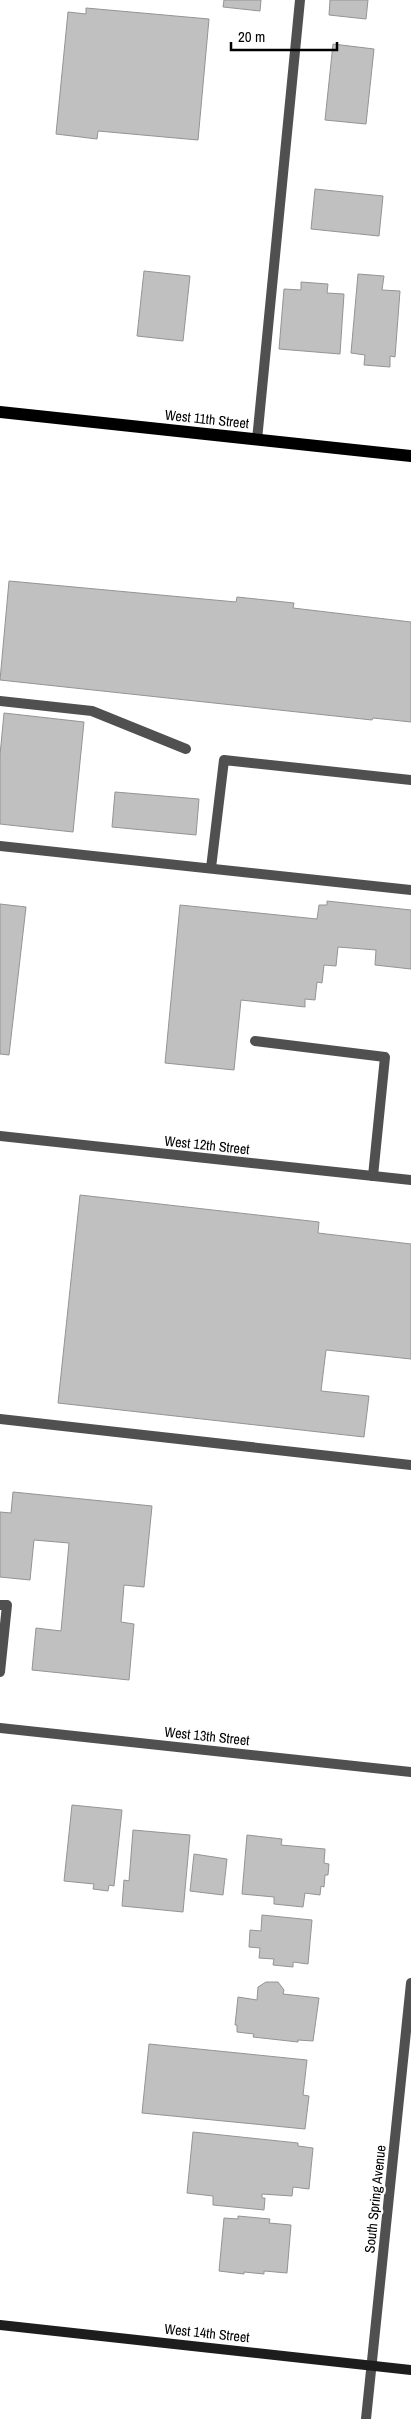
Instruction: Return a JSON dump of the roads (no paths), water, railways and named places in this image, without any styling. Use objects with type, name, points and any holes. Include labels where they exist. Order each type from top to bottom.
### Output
[{"type":"main road","name":"West 11th Street","points":[[0,412],[411,456]]},
{"type":"street","points":[[257,440],[300,0]]},
{"type":"street","points":[[0,701],[92,711],[186,750]]},
{"type":"street","points":[[211,868],[224,760],[411,780]]},
{"type":"street","points":[[0,846],[411,890]]},
{"type":"street","points":[[254,1041],[385,1057],[373,1176]]},
{"type":"street","name":"West 12th Street","points":[[0,1136],[411,1180]]},
{"type":"street","points":[[0,1419],[411,1464]]},
{"type":"street","points":[[0,1605],[7,1606],[0,1672]]},
{"type":"street","name":"West 13th Street","points":[[0,1728],[411,1772]]},
{"type":"street","name":"South Spring Avenue","points":[[366,2419],[411,1983]]},
{"type":"street","name":"West 14th Street","points":[[0,2324],[411,2370]]}]
